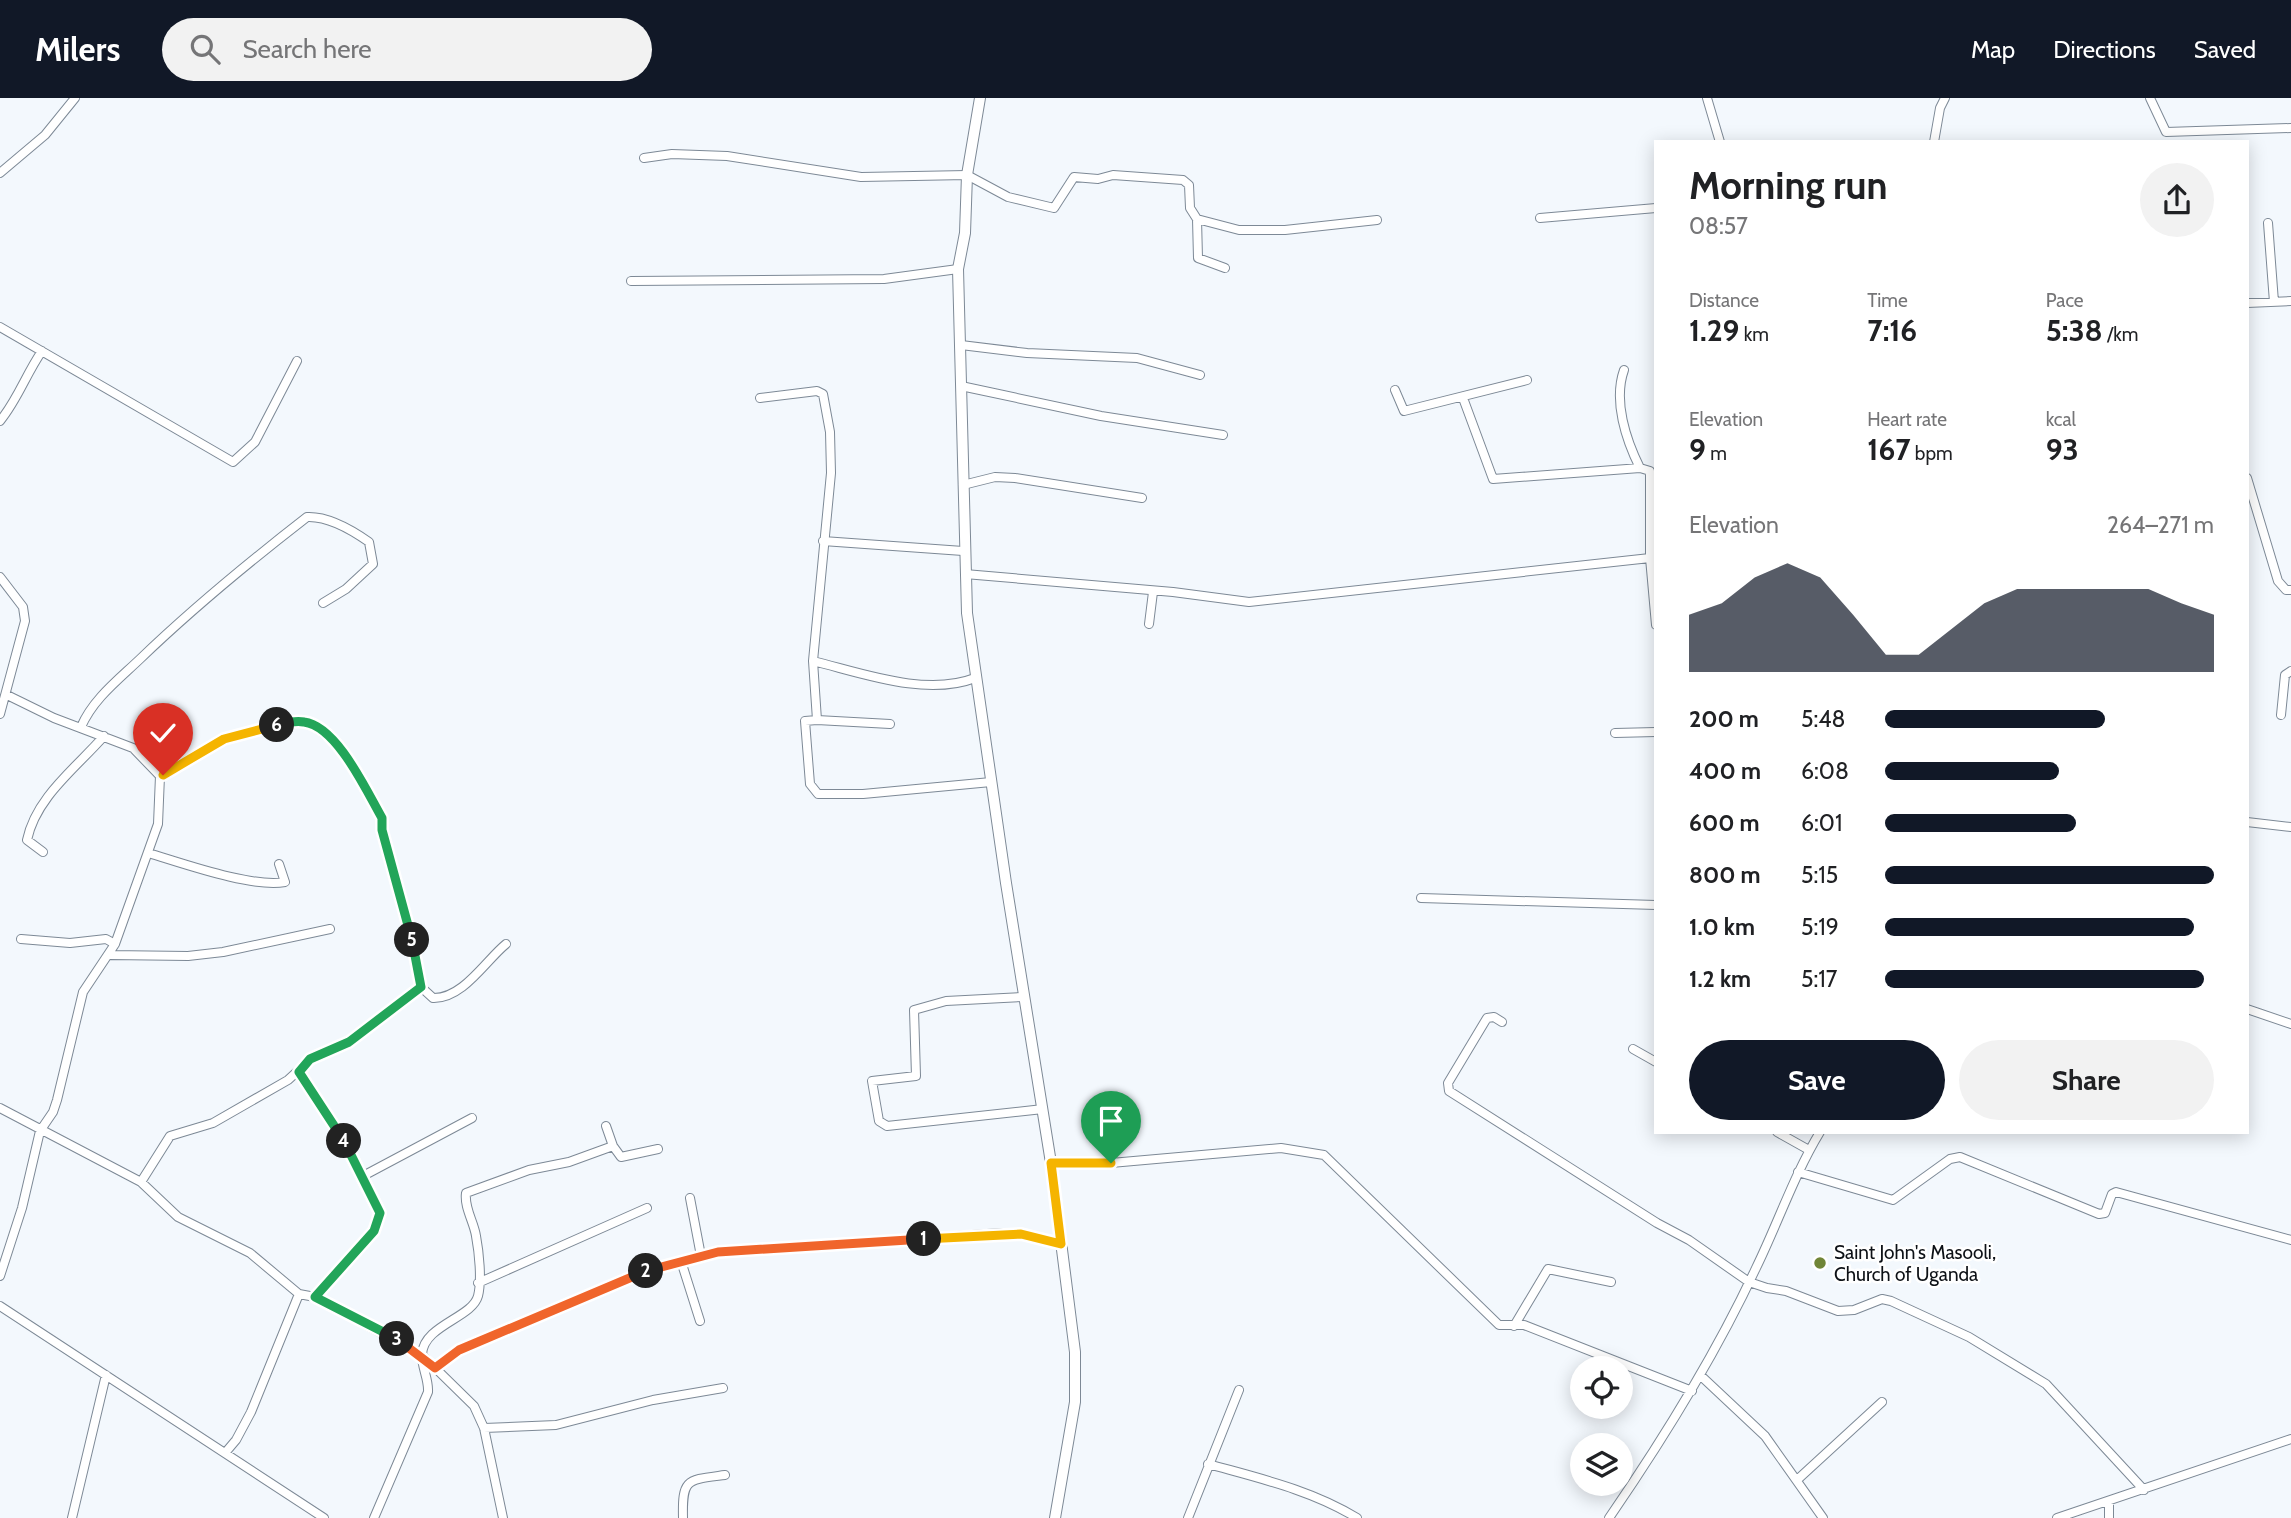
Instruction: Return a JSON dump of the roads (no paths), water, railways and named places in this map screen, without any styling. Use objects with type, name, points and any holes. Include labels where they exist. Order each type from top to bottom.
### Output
[{"type":"street","points":[[0,173],[45,135],[75,98]]},
{"type":"street","points":[[980,98],[967,175],[965,233],[958,269],[963,551],[975,678],[1051,1163],[1074,1352],[1075,1402],[1055,1518]]},
{"type":"street","points":[[1707,98],[1719,140]]},
{"type":"street","points":[[1938,98],[1940,108]]},
{"type":"street","points":[[1934,140],[1940,108],[1945,98]]},
{"type":"street","points":[[2150,98],[2166,132],[2291,128]]},
{"type":"street","points":[[644,159],[672,155],[727,156],[861,177],[967,175],[1008,197],[1054,208],[1074,177],[1183,180],[1189,185],[1190,208],[1197,219],[1198,258],[1225,268]]},
{"type":"street","points":[[1540,218],[1654,208]]},
{"type":"street","points":[[1197,219],[1239,230],[1285,230],[1377,220]]},
{"type":"street","points":[[2268,223],[2274,302]]},
{"type":"street","points":[[631,281],[884,279],[958,269]]},
{"type":"street","points":[[2249,303],[2291,301]]},
{"type":"street","points":[[0,327],[233,462],[255,442],[297,361]]},
{"type":"street","points":[[961,345],[1027,353],[1137,358],[1200,375]]},
{"type":"street","points":[[0,421],[17,400],[25,376],[42,351]]},
{"type":"street","points":[[1624,370],[1619,385],[1620,399],[1631,449],[1640,468]]},
{"type":"street","points":[[1395,390],[1404,411],[1527,380]]},
{"type":"street","points":[[961,386],[1088,414],[1223,435]]},
{"type":"street","points":[[760,398],[817,391],[823,394],[831,456],[813,661],[817,720]]},
{"type":"street","points":[[1463,398],[1493,480],[1647,468],[1652,475],[1650,558],[1654,603]]},
{"type":"street","points":[[963,485],[995,477],[1016,478],[1142,498]]},
{"type":"street","points":[[2249,485],[2278,581],[2286,590],[2291,590]]},
{"type":"street","points":[[81,727],[100,697],[164,634],[205,597],[307,517],[317,516],[353,531],[369,542],[373,564],[346,589],[323,603]]},
{"type":"street","points":[[823,541],[963,551]]},
{"type":"street","points":[[965,574],[1249,601],[1650,558]]},
{"type":"street","points":[[0,577],[23,607],[25,621],[0,714]]},
{"type":"street","points":[[1149,624],[1153,592]]},
{"type":"street","points":[[813,661],[917,683],[957,685],[975,678]]},
{"type":"street","points":[[2281,715],[2285,675],[2291,671]]},
{"type":"street","points":[[0,1276],[22,1208],[40,1130],[53,1112],[83,992],[115,944],[158,824],[160,776],[142,754],[7,695]]},
{"type":"street","points":[[890,723],[805,721],[810,785],[818,794],[863,794],[991,782]]},
{"type":"street","points":[[160,776],[175,770],[224,739],[241,733],[292,722],[304,722],[317,728],[341,748],[382,818],[382,830],[405,910],[421,987],[433,998],[443,996],[476,976],[506,944]]},
{"type":"street","points":[[1615,733],[1654,732]]},
{"type":"street","points":[[43,852],[27,840],[32,819],[41,804],[104,736]]},
{"type":"street","points":[[2249,822],[2291,827]]},
{"type":"street","points":[[148,853],[204,870],[269,885],[285,882],[279,864]]},
{"type":"street","points":[[1421,898],[1654,905]]},
{"type":"street","points":[[110,955],[188,956],[223,952],[330,929]]},
{"type":"street","points":[[21,939],[71,943],[106,939],[115,944]]},
{"type":"street","points":[[141,1182],[170,1136],[212,1123],[299,1072],[310,1059],[349,1042],[421,987]]},
{"type":"street","points":[[1023,997],[946,1001],[914,1010],[916,1076],[872,1081],[879,1121],[887,1126],[1043,1109]]},
{"type":"street","points":[[2249,1010],[2291,1024]]},
{"type":"street","points":[[1502,1022],[1494,1017],[1487,1018],[1448,1083],[1449,1091],[1689,1240],[1749,1282],[1838,1311],[1854,1310],[1882,1299],[1891,1301],[1969,1337],[2046,1384],[2144,1490]]},
{"type":"street","points":[[1633,1049],[1654,1061]]},
{"type":"street","points":[[299,1072],[346,1144],[380,1213],[374,1231],[315,1297]]},
{"type":"street","points":[[0,1108],[141,1182],[178,1217],[250,1253],[299,1294],[315,1297],[422,1355],[474,1406],[484,1428],[503,1518]]},
{"type":"street","points":[[363,1176],[472,1118]]},
{"type":"street","points":[[606,1126],[613,1146],[621,1157],[658,1149]]},
{"type":"street","points":[[1781,1134],[1809,1150]]},
{"type":"street","points":[[1609,1518],[1692,1391],[1749,1282],[1798,1171],[1819,1134]]},
{"type":"street","points":[[374,1518],[428,1392],[422,1355],[425,1346],[438,1329],[476,1300],[476,1236],[466,1193],[529,1170],[561,1164],[613,1146]]},
{"type":"street","points":[[1051,1163],[1111,1163],[1280,1149],[1324,1155],[1499,1325],[1524,1325],[1692,1391]]},
{"type":"street","points":[[1798,1171],[1893,1200],[1950,1159],[1960,1157],[2099,1214],[2105,1213],[2112,1194],[2116,1192],[2291,1240]]},
{"type":"street","points":[[690,1198],[701,1256]]},
{"type":"street","points":[[478,1283],[647,1208]]},
{"type":"street","points":[[435,1368],[466,1347],[641,1273],[718,1252],[1002,1233],[1028,1235],[1061,1244]]},
{"type":"street","points":[[681,1261],[700,1321]]},
{"type":"street","points":[[1514,1326],[1548,1269],[1611,1282]]},
{"type":"street","points":[[225,1453],[236,1440],[251,1412],[299,1294]]},
{"type":"street","points":[[0,1306],[324,1518]]},
{"type":"street","points":[[72,1518],[106,1375]]},
{"type":"street","points":[[1700,1375],[1765,1436],[1823,1518]]},
{"type":"street","points":[[484,1428],[556,1425],[653,1400],[723,1388]]},
{"type":"street","points":[[1188,1518],[1239,1390]]},
{"type":"street","points":[[1797,1480],[1882,1402]]},
{"type":"street","points":[[2057,1518],[2291,1439]]},
{"type":"street","points":[[1208,1464],[1268,1480],[1337,1506],[1357,1518]]},
{"type":"street","points":[[683,1518],[683,1490],[686,1483],[693,1479],[725,1475]]},
{"type":"street","points":[[2109,1501],[2109,1518]]},
{"type":"place","name":"Saint John's Masooli, Church of Uganda","points":[[1820,1263]]}]
